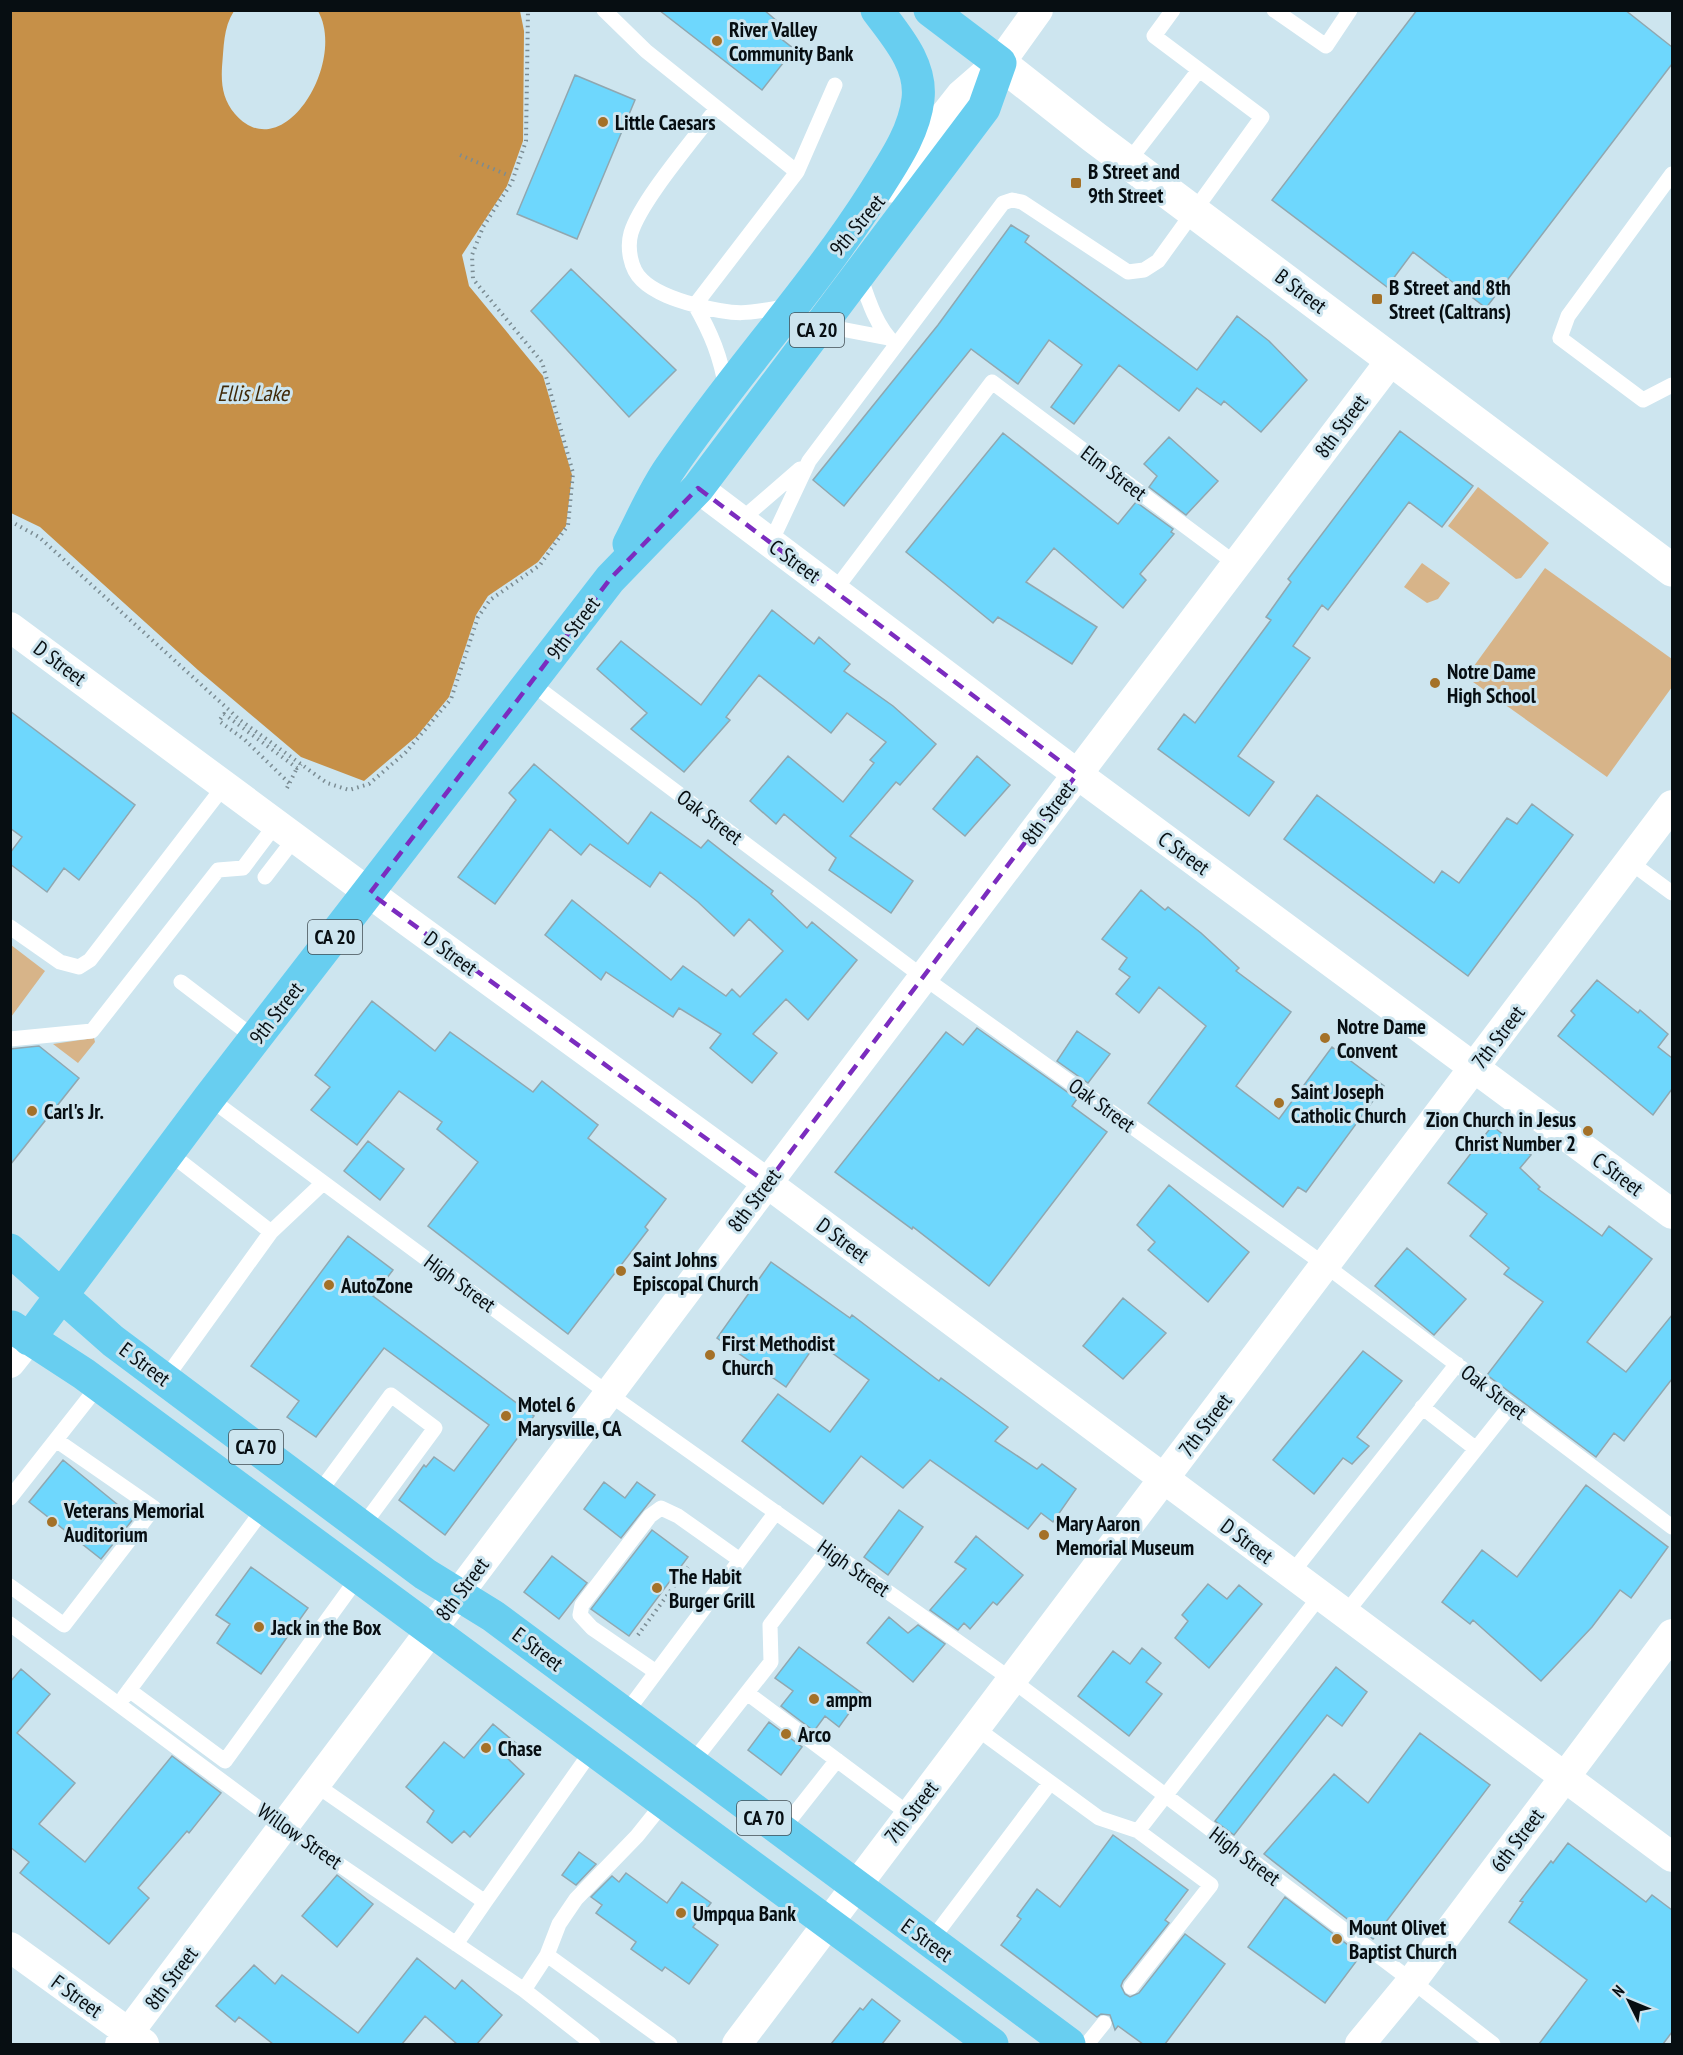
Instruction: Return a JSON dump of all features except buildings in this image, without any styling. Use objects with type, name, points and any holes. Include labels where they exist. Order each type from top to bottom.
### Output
[{"type":"highway","name":"CA 20","points":[[854,224],[904,142],[914,119],[918,100],[919,87],[911,60],[877,10]]},
{"type":"highway","name":"B Street","points":[[930,10],[1000,63]]},
{"type":"highway","name":"9th Street","points":[[17,1343],[60,1294],[610,579],[698,488],[984,108],[1000,63]]},
{"type":"highway","name":"9th Street","points":[[610,579],[669,469],[854,224]]},
{"type":"highway","name":"E Street","points":[[10,1250],[113,1341],[362,1527],[457,1594],[494,1616],[1069,2044]]},
{"type":"highway","name":"E Street","points":[[17,1343],[99,1385],[992,2044]]},
{"type":"main road","name":"9th Street","points":[[854,224],[894,182],[962,96],[1000,63]]},
{"type":"main road","name":"B Street","points":[[1000,63],[1128,162],[1672,570]]},
{"type":"street","name":"9th Street","points":[[1000,63],[1038,10]]},
{"type":"street","name":"8th Street","points":[[131,2041],[284,1827],[457,1594],[1392,359]]},
{"type":"street","name":"C Street","points":[[698,488],[1077,774],[1672,1214]]},
{"type":"street","name":"D Street","points":[[10,627],[767,1183],[1320,1596],[1565,1775],[1672,1857]]},
{"type":"street","name":"7th Street","points":[[737,2044],[1672,805]]},
{"type":"street","name":"6th Street","points":[[1360,2044],[1412,1981],[1672,1634]]},
{"type":"street","name":"F Street","points":[[10,1947],[131,2041]]},
{"type":"lane","points":[[603,10],[646,51],[797,172]]},
{"type":"lane","points":[[770,544],[809,461],[892,341],[1003,203],[1012,200],[1022,202],[1128,272],[1144,270],[1158,261],[1195,212],[1262,117],[1154,36],[1173,10]]},
{"type":"lane","points":[[1274,10],[1326,46],[1350,10]]},
{"type":"lane","points":[[1128,162],[1199,70]]},
{"type":"lane","points":[[695,305],[797,172],[835,85]]},
{"type":"lane","points":[[717,108],[645,205],[631,233],[630,260],[641,280],[671,298],[695,305],[729,314],[752,313],[794,304]]},
{"type":"lane","points":[[1672,174],[1568,316],[1560,338],[1643,400],[1672,385]]},
{"type":"lane","points":[[859,273],[873,312],[892,341]]},
{"type":"lane","points":[[695,305],[712,335],[721,358],[727,393]]},
{"type":"lane","points":[[820,326],[892,341]]},
{"type":"lane","name":"Elm Street","points":[[835,591],[992,382],[1236,564]]},
{"type":"lane","points":[[741,520],[809,461]]},
{"type":"lane","name":"Oak Street","points":[[531,683],[923,977],[1325,1265],[1672,1527]]},
{"type":"lane","points":[[10,927],[60,962],[79,967],[90,960],[224,786]]},
{"type":"lane","points":[[265,877],[285,831]]},
{"type":"lane","points":[[10,1039],[92,1031],[218,870],[243,868],[285,831]]},
{"type":"lane","points":[[1630,862],[1672,893]]},
{"type":"lane","points":[[181,982],[256,1039]]},
{"type":"lane","name":"High Street","points":[[209,1098],[609,1394],[1012,1680],[1412,1981],[1492,2044]]},
{"type":"lane","points":[[168,1152],[270,1232]]},
{"type":"lane","points":[[165,1379],[270,1232],[323,1183]]},
{"type":"lane","points":[[1291,1574],[1457,1364]]},
{"type":"lane","points":[[10,1498],[99,1385]]},
{"type":"lane","points":[[318,1494],[391,1395],[435,1428],[362,1527]]},
{"type":"lane","points":[[1345,1614],[1511,1405]]},
{"type":"lane","points":[[1422,1407],[1476,1449]]},
{"type":"lane","points":[[10,1586],[64,1625],[154,1508],[56,1440]]},
{"type":"lane","points":[[119,1704],[265,1507]]},
{"type":"lane","points":[[656,1672],[592,1628],[580,1615],[582,1605],[650,1516],[661,1508],[678,1516],[740,1560]]},
{"type":"lane","points":[[625,1714],[776,1512]]},
{"type":"lane","points":[[691,1764],[771,1662],[770,1625],[828,1549]]},
{"type":"lane","points":[[129,1690],[225,1761],[359,1576]]},
{"type":"lane","points":[[1138,1831],[1320,1596]]},
{"type":"lane","name":"Willow Street","points":[[10,1624],[284,1827],[524,1990],[593,2044]]},
{"type":"lane","points":[[747,1693],[909,1814]]},
{"type":"lane","points":[[976,1728],[1099,1818],[1138,1831],[1211,1885],[1131,1987]]},
{"type":"lane","points":[[456,1944],[593,1749]]},
{"type":"lane","points":[[781,1831],[837,1760]]},
{"type":"lane","points":[[930,1942],[1050,1783]]},
{"type":"lane","points":[[316,1785],[485,1902]]},
{"type":"lane","points":[[524,1990],[547,1955],[559,1924],[576,1899],[637,1836],[665,1802]]},
{"type":"lane","points":[[547,1955],[670,2044]]},
{"type":"lane","points":[[1087,2044],[1104,2023]]},
{"type":"path","points":[[10,521],[39,537],[240,720],[327,783],[349,790],[369,784],[406,752],[451,699],[478,617],[490,600],[540,565],[568,525],[573,473],[542,362],[473,279],[472,255],[483,227],[512,182],[526,141],[528,10]]},
{"type":"path","points":[[460,155],[510,176]]},
{"type":"path","points":[[297,768],[224,714],[219,721],[245,740],[288,786],[301,764]]},
{"type":"path","points":[[624,1650],[688,1567]]},
{"type":"highlighted area","points":[[698,488],[1077,774],[767,1183],[370,893],[610,579]]},
{"type":"shaded area","points":[[1478,487],[1549,543],[1521,578],[1516,579],[1448,526]]},
{"type":"shaded area","points":[[1422,563],[1450,583],[1438,599],[1427,603],[1404,587]]},
{"type":"shaded area","points":[[1545,568],[1672,659],[1672,687],[1607,777],[1466,677]]},
{"type":"shaded area","points":[[11,945],[45,971],[10,1017]]},
{"type":"shaded area","points":[[94,1038],[95,1042],[78,1063],[53,1044]]},
{"type":"water","name":"Ellis Lake","points":[[11,10],[234,11],[230,17],[224,45],[222,80],[225,98],[235,114],[254,127],[272,128],[290,119],[305,102],[317,81],[324,56],[325,32],[318,11],[520,11],[524,31],[523,141],[507,186],[462,255],[469,286],[543,376],[572,475],[566,526],[538,562],[488,596],[476,615],[449,697],[417,736],[364,781],[301,757],[198,670],[40,527],[11,513]]},
{"type":"place","name":"River Valley Community Bank","points":[[717,41]]},
{"type":"place","name":"Little Caesars","points":[[603,122]]},
{"type":"place","name":"B Street and 9th Street","points":[[1076,183]]},
{"type":"place","name":"B Street and 8th Street (Caltrans)","points":[[1377,299]]},
{"type":"place","name":"Notre Dame High School","points":[[1435,683]]},
{"type":"place","name":"Notre Dame Convent","points":[[1325,1038]]},
{"type":"place","name":"Saint Joseph Catholic Church","points":[[1279,1103]]},
{"type":"place","name":"Carl's Jr.","points":[[32,1111]]},
{"type":"place","name":"Zion Church in Jesus Christ Number 2","points":[[1588,1131]]},
{"type":"place","name":"Saint Johns Episcopal Church","points":[[621,1271]]},
{"type":"place","name":"AutoZone","points":[[329,1285]]},
{"type":"place","name":"First Methodist Church","points":[[710,1355]]},
{"type":"place","name":"Motel 6 Marysville, CA","points":[[506,1416]]},
{"type":"place","name":"Veterans Memorial Auditorium","points":[[52,1522]]},
{"type":"place","name":"Mary Aaron Memorial Museum","points":[[1044,1535]]},
{"type":"place","name":"The Habit Burger Grill","points":[[657,1588]]},
{"type":"place","name":"Jack in the Box","points":[[259,1627]]},
{"type":"place","name":"ampm","points":[[814,1699]]},
{"type":"place","name":"Arco","points":[[786,1734]]},
{"type":"place","name":"Chase","points":[[486,1748]]},
{"type":"place","name":"Umpqua Bank","points":[[681,1913]]},
{"type":"place","name":"Mount Olivet Baptist Church","points":[[1337,1939]]}]
